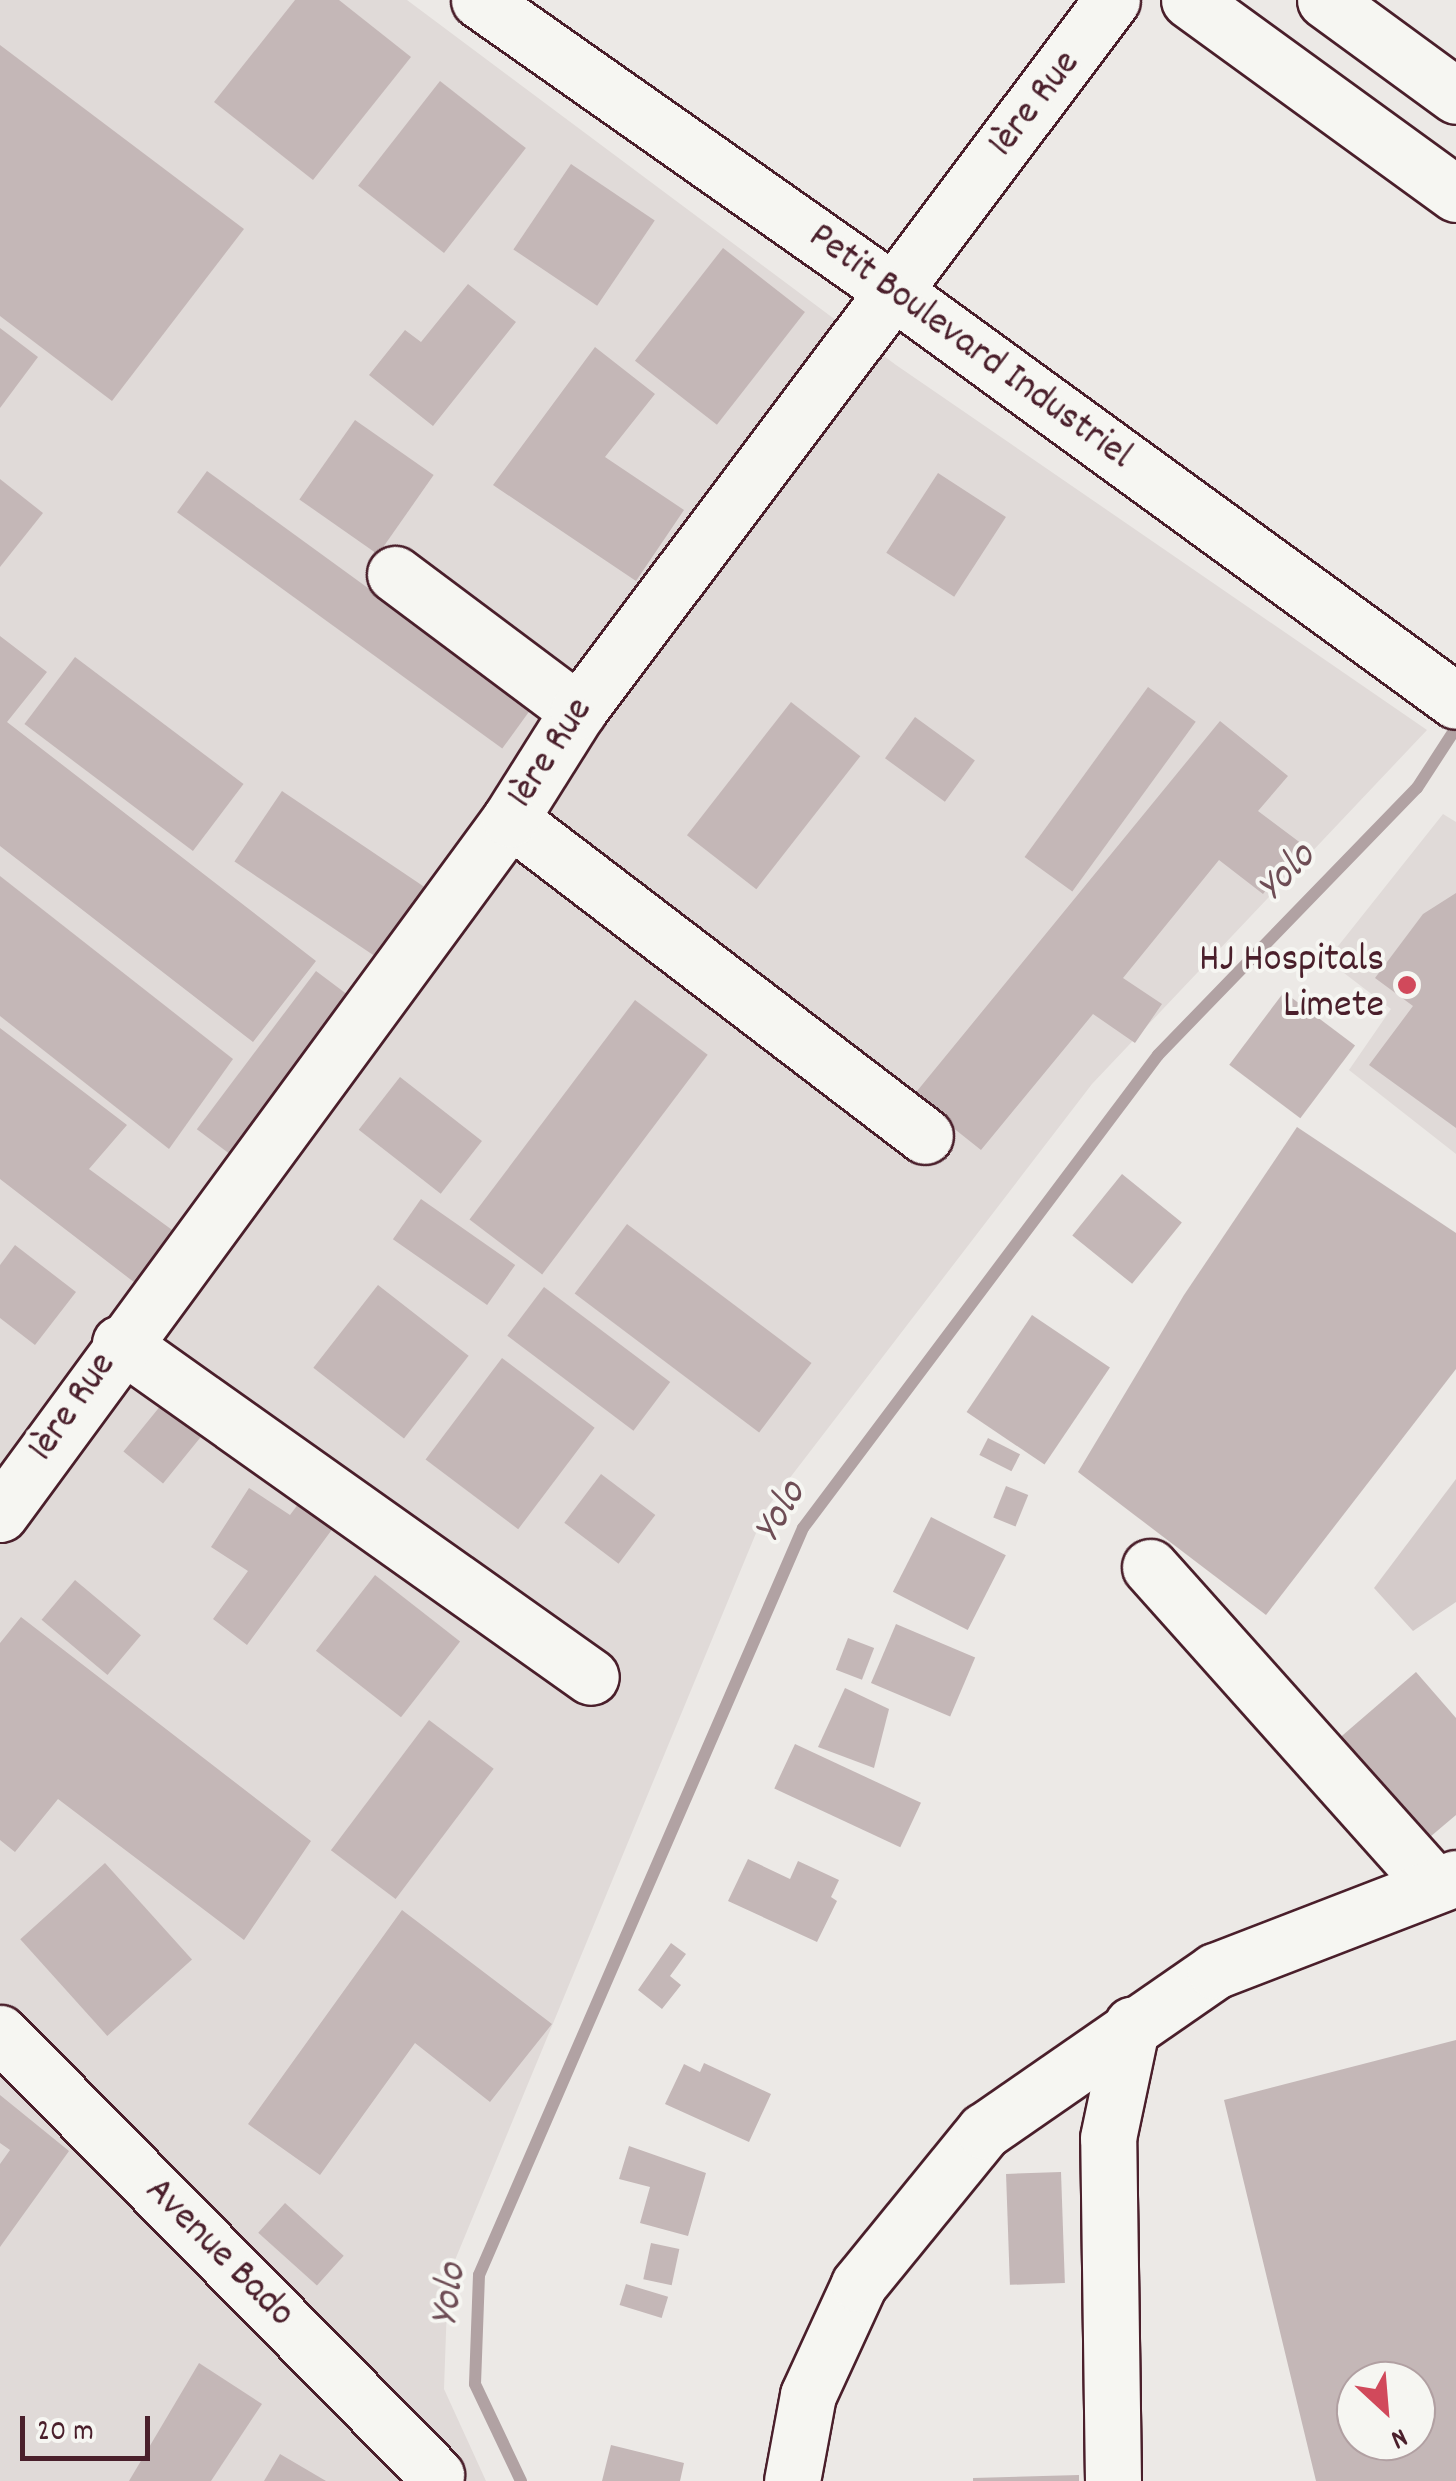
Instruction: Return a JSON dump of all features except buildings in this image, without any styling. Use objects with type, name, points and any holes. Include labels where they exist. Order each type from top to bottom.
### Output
[{"type":"main road","name":"Petit Boulevard Industriel","points":[[479,0],[892,290],[1438,688]]},
{"type":"main road","name":"1ère Rue","points":[[0,1514],[120,1343],[510,820],[578,711],[1112,0]]},
{"type":"main road","points":[[1188,0],[1456,194]]},
{"type":"main road","points":[[1325,0],[1456,96]]},
{"type":"main road","points":[[394,574],[578,711]]},
{"type":"main road","points":[[510,820],[925,1136]]},
{"type":"main road","points":[[120,1343],[591,1676]]},
{"type":"main road","points":[[792,2481],[808,2395],[860,2284],[984,2132],[1132,2024],[1214,1971],[1445,1880],[1150,1567]]},
{"type":"main road","points":[[1113,2481],[1108,2138],[1132,2024]]},
{"type":"main road","name":"Avenue Bado","points":[[0,2034],[436,2475]]},
{"type":"shaded area","points":[[0,0],[407,0],[896,365],[1427,730],[1092,1084],[766,1509],[448,2277],[444,2389],[486,2481],[0,2481]]},
{"type":"shaded area","name":"HJ Hospitals Limete","points":[[1443,814],[1456,822],[1456,1154],[1349,1070],[1391,1009],[1327,960]]},
{"type":"shaded area","points":[[1456,1479],[1456,1602],[1413,1631],[1374,1588]]},
{"type":"waterway","name":"Yolo","points":[[521,2481],[475,2384],[479,2275],[803,1528],[1158,1055],[1417,788],[1456,728]]},
{"type":"place","name":"HJ Hospitals Limete","points":[[1407,985]]}]
